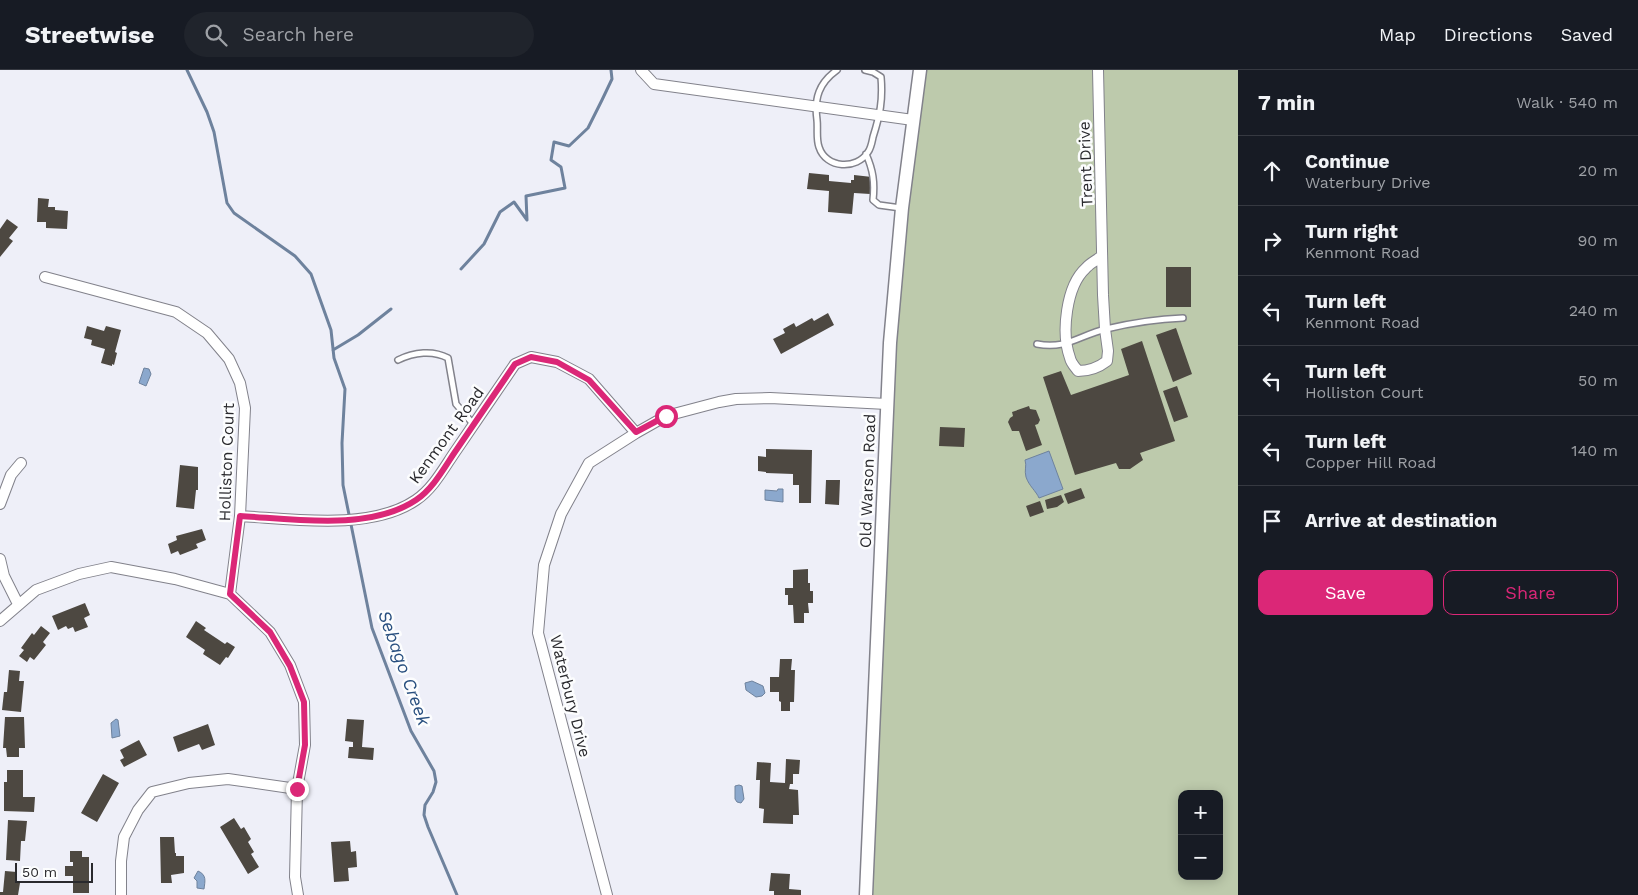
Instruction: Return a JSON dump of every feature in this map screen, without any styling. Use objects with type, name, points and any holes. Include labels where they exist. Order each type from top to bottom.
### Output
[{"type":"street","points":[[640,70],[654,84],[913,120]]},
{"type":"street","name":"Old Warson Road","points":[[866,895],[890,344],[902,208],[920,70]]},
{"type":"street","name":"Trent Drive","points":[[1067,344],[1070,358],[1078,371],[1088,371],[1101,366],[1107,361],[1102,256],[1098,70]]},
{"type":"street","points":[[1067,344],[1066,316],[1072,290],[1085,268],[1102,256]]},
{"type":"street","name":"Holliston Court","points":[[46,277],[176,312],[206,333],[229,359],[240,383],[245,408],[240,516],[230,594]]},
{"type":"street","name":"Kenmont Road","points":[[240,516],[342,521],[395,511],[418,499],[435,481],[515,364],[531,357],[557,362],[589,380],[636,432]]},
{"type":"street","name":"Waterbury Drive","points":[[607,895],[538,633],[544,565],[561,514],[589,463],[636,432],[666,416],[688,409],[736,399],[770,398],[887,404]]},
{"type":"street","points":[[0,504],[11,475],[21,463]]},
{"type":"street","points":[[0,559],[4,576],[18,604]]},
{"type":"street","points":[[0,621],[36,590],[79,574],[111,567],[174,579],[230,594],[270,632],[290,666],[304,702],[305,745],[297,789],[295,877],[298,895]]},
{"type":"street","points":[[121,895],[121,862],[124,838],[138,810],[152,792],[189,782],[228,779],[297,789]]},
{"type":"lane","points":[[837,70],[829,76],[820,88],[815,106],[819,147],[825,158],[839,164],[851,165],[859,161],[869,151],[882,105],[881,76],[865,70]]},
{"type":"lane","points":[[866,154],[873,171],[873,200],[879,205],[902,208]]},
{"type":"lane","points":[[1037,344],[1056,346],[1067,344],[1105,329],[1160,319],[1182,318]]},
{"type":"lane","points":[[398,360],[412,353],[441,354],[448,358],[456,404],[474,425]]},
{"type":"green space","points":[[925,70],[1238,70],[1238,895],[871,895],[895,346],[905,233]]},
{"type":"water","points":[[144,368],[149,369],[151,374],[146,386],[139,383]]},
{"type":"water","points":[[1049,451],[1063,489],[1039,498],[1026,477],[1025,460]]},
{"type":"water","points":[[778,489],[783,489],[783,502],[765,500],[765,490],[777,491]]},
{"type":"water","points":[[752,681],[763,686],[765,693],[762,696],[756,697],[746,690],[745,683]]},
{"type":"water","points":[[116,719],[118,720],[120,736],[112,738],[111,723]]},
{"type":"water","points":[[735,786],[742,786],[744,799],[741,803],[735,799]]},
{"type":"water","points":[[198,871],[204,876],[204,889],[197,888],[197,881],[194,878]]},
{"type":"building","points":[[809,173],[829,175],[829,181],[851,183],[851,180],[854,180],[854,175],[872,177],[870,194],[854,193],[852,214],[828,212],[829,191],[807,189]]},
{"type":"building","points":[[38,198],[49,199],[48,207],[55,207],[55,210],[68,211],[67,229],[46,228],[46,222],[37,222]]},
{"type":"building","points":[[7,219],[18,227],[9,238],[13,241],[0,257],[0,229]]},
{"type":"building","points":[[1166,267],[1191,267],[1191,307],[1166,307]]},
{"type":"building","points":[[828,313],[834,325],[781,354],[773,339],[785,333],[783,329],[794,323],[796,327],[812,318],[814,321]]},
{"type":"building","points":[[87,326],[104,331],[106,326],[121,330],[115,352],[117,353],[114,365],[101,363],[105,349],[91,345],[92,340],[84,338]]},
{"type":"building","points":[[1176,328],[1192,374],[1173,382],[1156,335]]},
{"type":"building","points":[[1142,341],[1175,441],[1140,453],[1143,460],[1130,469],[1119,469],[1116,463],[1075,475],[1043,377],[1061,371],[1071,395],[1129,375],[1121,349]]},
{"type":"building","points":[[1177,386],[1188,417],[1174,422],[1163,391]]},
{"type":"building","points":[[1029,406],[1030,409],[1036,410],[1040,420],[1035,425],[1042,445],[1026,451],[1019,431],[1012,431],[1008,422],[1013,416],[1012,412]]},
{"type":"building","points":[[940,427],[965,428],[964,447],[939,446]]},
{"type":"building","points":[[766,449],[812,450],[811,503],[799,503],[799,485],[793,485],[793,474],[758,471],[758,456],[766,457]]},
{"type":"building","points":[[180,465],[198,467],[198,490],[196,490],[194,509],[176,507]]},
{"type":"building","points":[[826,480],[840,480],[839,505],[825,504]]},
{"type":"building","points":[[1081,488],[1085,498],[1068,504],[1064,494]]},
{"type":"building","points":[[1061,495],[1064,502],[1057,507],[1047,509],[1045,500]]},
{"type":"building","points":[[1040,501],[1044,512],[1030,517],[1026,506]]},
{"type":"building","points":[[202,529],[206,540],[196,544],[198,548],[180,555],[178,551],[171,554],[168,544],[177,540],[176,536]]},
{"type":"building","points":[[808,569],[808,583],[810,583],[810,591],[813,591],[813,603],[808,603],[809,613],[804,613],[804,623],[794,623],[793,605],[788,605],[788,595],[785,595],[785,588],[793,588],[793,570]]},
{"type":"building","points":[[85,603],[90,615],[84,618],[88,627],[75,632],[73,627],[68,629],[66,626],[58,630],[52,616]]},
{"type":"building","points":[[196,621],[206,628],[204,630],[225,644],[227,642],[235,647],[228,658],[226,657],[220,665],[203,654],[205,650],[186,637]]},
{"type":"building","points":[[41,626],[50,633],[43,642],[46,645],[34,660],[30,657],[27,662],[19,656],[24,650],[21,648],[32,633],[34,635]]},
{"type":"building","points":[[780,659],[792,659],[791,670],[795,670],[794,702],[790,702],[790,711],[781,711],[779,692],[770,692],[770,677],[779,677]]},
{"type":"building","points":[[9,670],[20,671],[19,681],[24,681],[21,712],[2,710],[4,692],[7,692]]},
{"type":"building","points":[[5,717],[24,717],[25,748],[19,748],[19,757],[7,757],[6,748],[3,748]]},
{"type":"building","points":[[347,719],[364,720],[362,747],[374,748],[373,760],[348,758],[349,747],[353,747],[353,742],[345,741]]},
{"type":"building","points":[[208,724],[215,745],[202,750],[199,744],[178,752],[173,737]]},
{"type":"building","points":[[139,740],[147,755],[124,767],[120,760],[124,758],[120,750]]},
{"type":"building","points":[[786,759],[800,760],[799,774],[793,774],[793,784],[790,784],[789,789],[798,790],[799,815],[793,815],[793,824],[763,823],[764,809],[759,808],[760,780],[756,780],[757,762],[771,763],[770,782],[785,783]]},
{"type":"building","points":[[7,770],[23,770],[23,797],[35,797],[34,812],[4,811],[4,782],[7,782]]},
{"type":"building","points":[[103,774],[119,783],[97,822],[81,813]]},
{"type":"building","points":[[234,818],[241,829],[244,827],[251,839],[248,842],[254,852],[251,854],[259,867],[248,874],[220,827]]},
{"type":"building","points":[[8,820],[27,821],[25,841],[21,841],[20,861],[6,860]]},
{"type":"building","points":[[160,837],[174,837],[176,856],[184,856],[184,873],[171,875],[172,883],[161,883]]},
{"type":"building","points":[[350,841],[351,852],[356,851],[357,867],[348,868],[349,881],[334,882],[331,842]]},
{"type":"building","points":[[70,851],[82,851],[82,857],[89,857],[89,893],[73,893],[73,876],[65,876],[65,866],[73,866],[73,862],[70,862]]},
{"type":"building","points":[[5,871],[17,872],[16,883],[20,883],[18,895],[0,895],[0,892],[3,892]]},
{"type":"building","points":[[771,873],[790,874],[789,889],[801,890],[801,895],[774,895],[774,891],[769,891]]},
{"type":"waterway","name":"Sebago Creek","points":[[187,70],[207,112],[214,132],[227,203],[234,213],[295,256],[311,274],[331,330],[334,358],[345,389],[342,443],[343,485],[372,628],[411,731],[434,771],[436,782],[433,792],[425,805],[424,815],[457,895]]},
{"type":"waterway","points":[[461,269],[484,244],[500,212],[514,202],[527,220],[526,196],[565,188],[561,167],[551,160],[554,142],[569,146],[588,128],[612,79],[611,70]]},
{"type":"waterway","points":[[333,350],[358,335],[391,309]]},
{"type":"route","points":[[297,789],[305,745],[304,702],[290,666],[270,632],[230,594],[240,516],[342,521],[395,511],[418,499],[435,481],[515,364],[531,357],[557,362],[589,380],[636,432],[666,416]]}]
